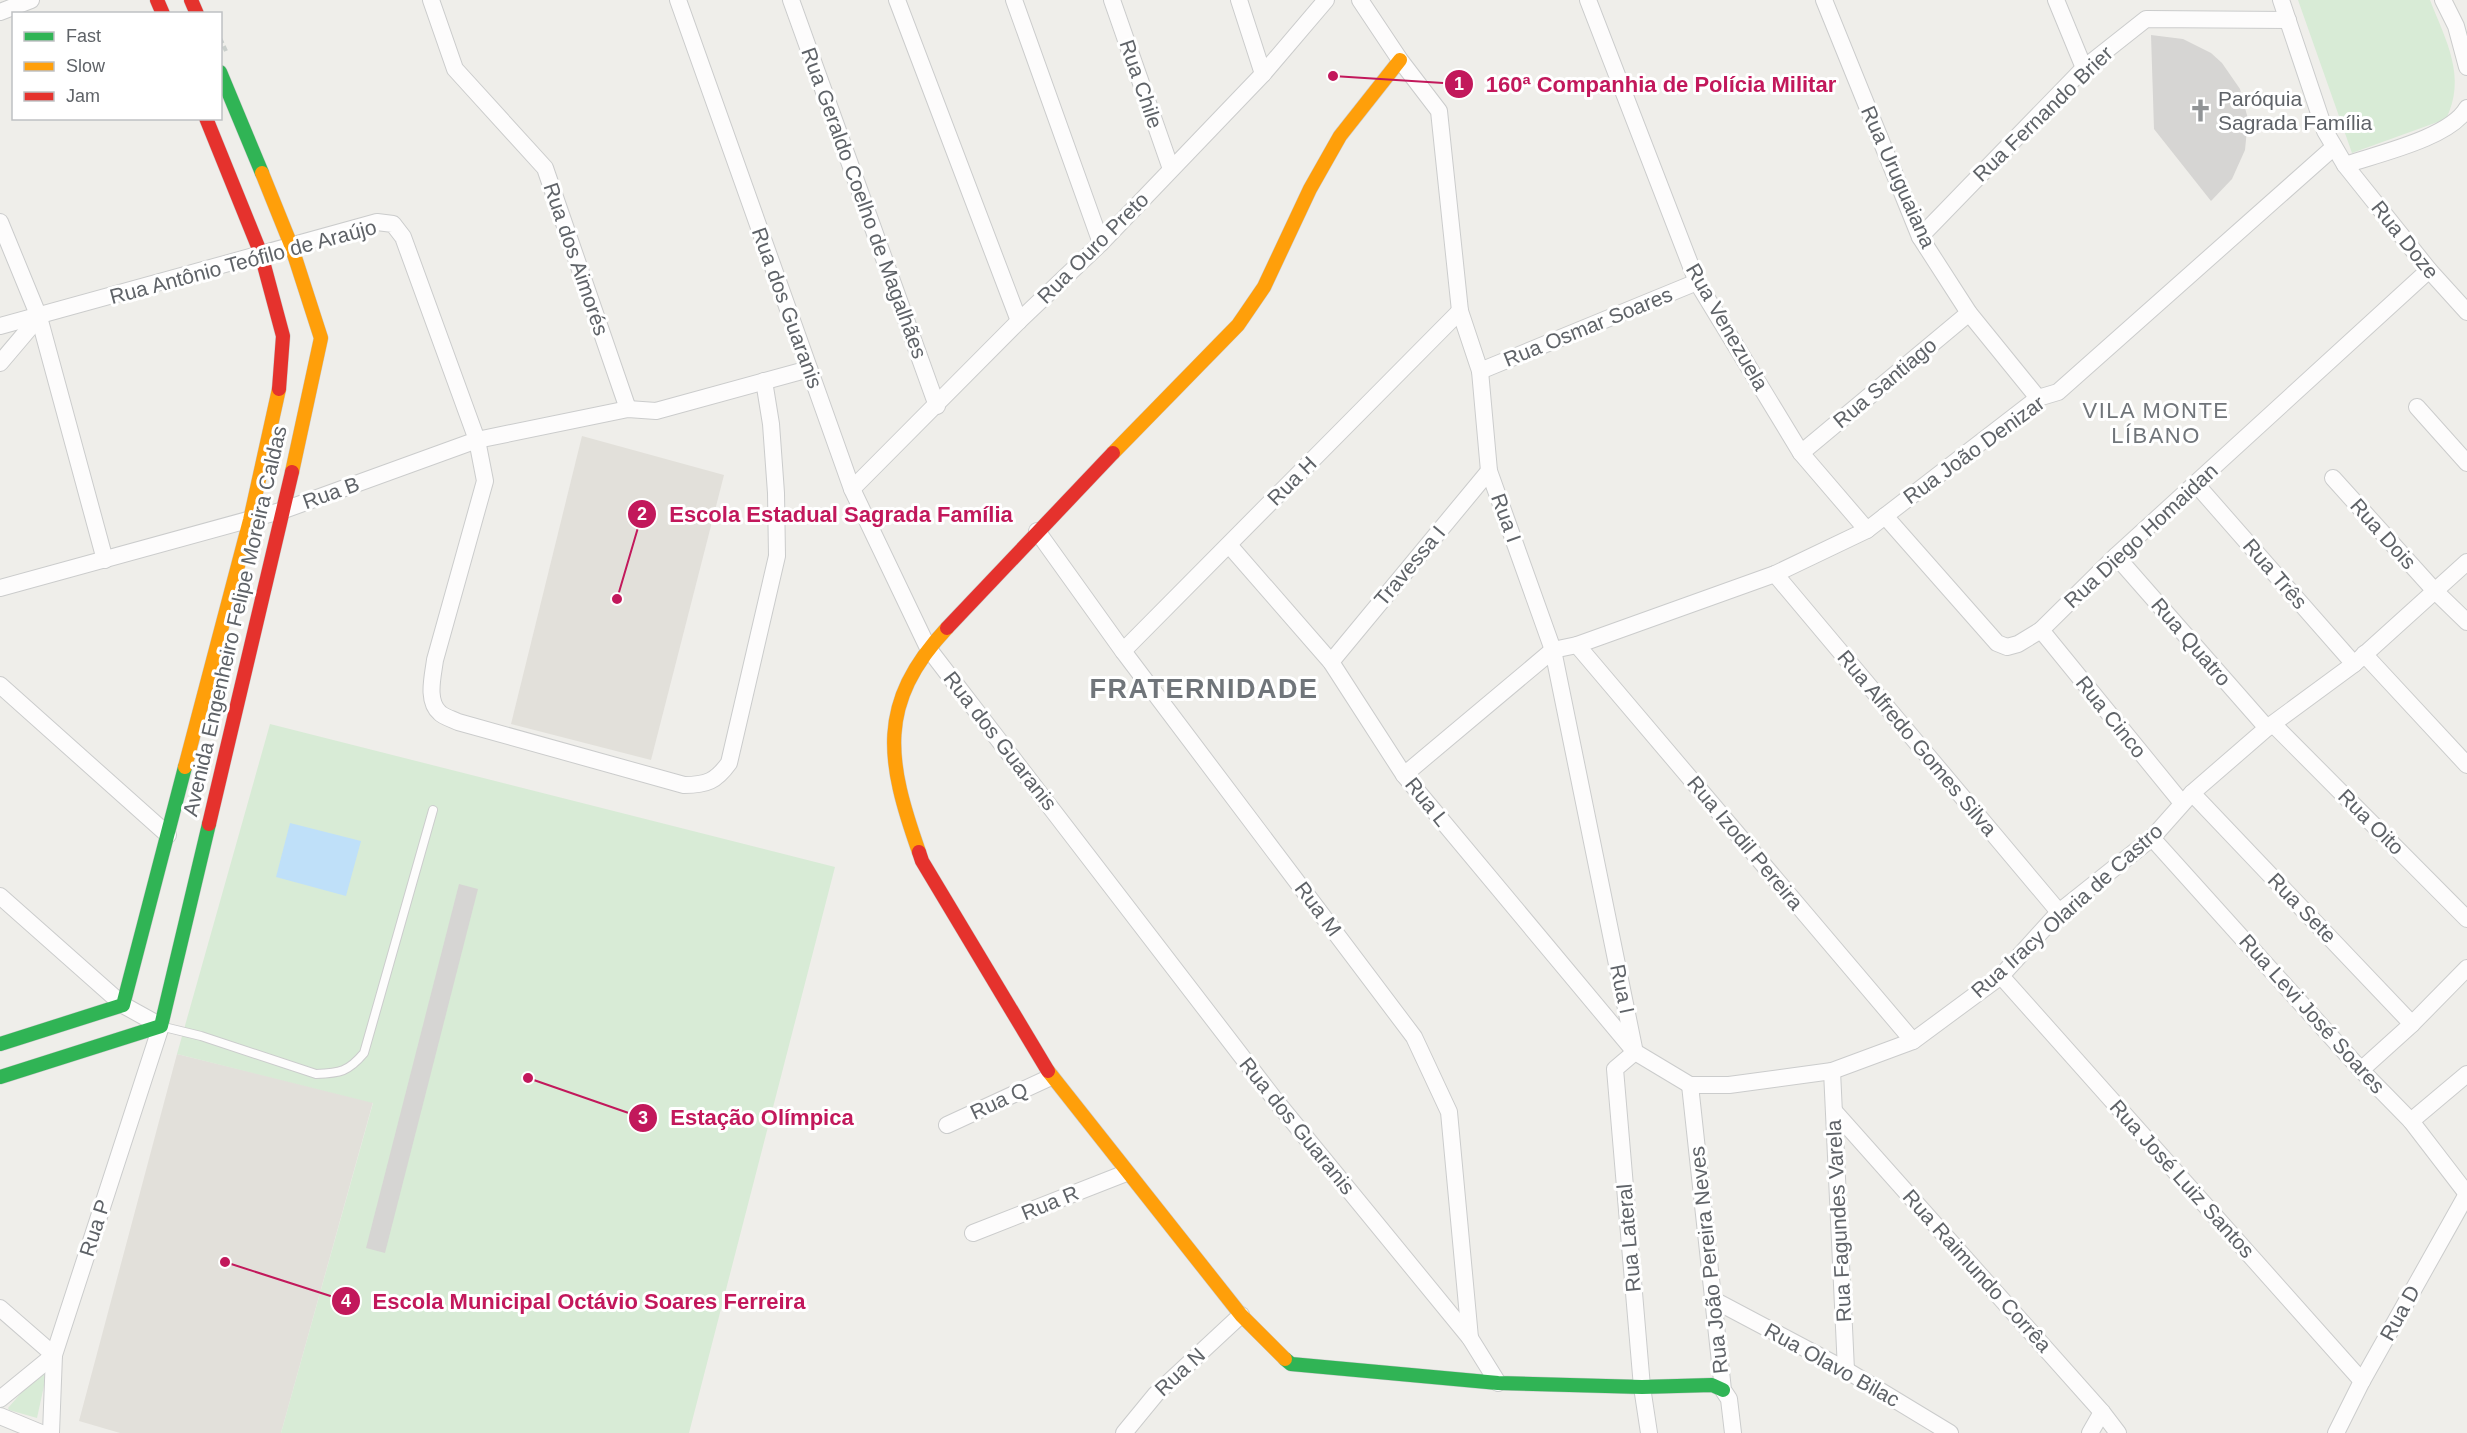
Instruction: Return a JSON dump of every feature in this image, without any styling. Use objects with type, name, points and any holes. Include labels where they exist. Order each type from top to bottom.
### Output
[{"type":"street","points":[[0,12],[31,0]]},
{"type":"street","name":"Rua dos Aimorés","points":[[431,0],[455,69],[545,168],[628,409]]},
{"type":"street","name":"Rua dos Guaranis","points":[[678,0],[852,489],[928,648],[1276,1101],[1470,1338],[1498,1383]]},
{"type":"street","name":"Rua Geraldo Coelho de Magalhães","points":[[791,0],[937,406]]},
{"type":"street","points":[[897,0],[1019,321]]},
{"type":"street","points":[[1014,0],[1101,243]]},
{"type":"street","name":"Rua Chile","points":[[1112,0],[1171,169]]},
{"type":"street","points":[[1239,0],[1263,74]]},
{"type":"street","name":"Rua Ouro Preto","points":[[852,489],[1019,321],[1101,243],[1263,74],[1326,0]]},
{"type":"street","name":"Rua I","points":[[1360,0],[1400,60],[1439,111],[1460,310],[1480,372],[1489,471],[1552,650],[1635,1052]]},
{"type":"street","name":"Rua Venezuela","points":[[1588,0],[1697,282],[1801,453],[1867,530]]},
{"type":"street","name":"Rua Uruguaiana","points":[[1824,0],[1920,237],[1969,313],[2038,398]]},
{"type":"street","points":[[2056,0],[2084,68]]},
{"type":"street","name":"Rua Doze","points":[[2281,0],[2325,131],[2334,147],[2345,165],[2429,270],[2467,312]]},
{"type":"street","points":[[2443,0],[2461,24],[2467,67]]},
{"type":"street","name":"Rua Fernando Brier","points":[[1920,237],[2084,68],[2146,19],[2288,20]]},
{"type":"street","points":[[1400,60],[1340,136],[1310,189],[1264,287],[1238,325],[1037,531],[928,648],[903,690],[896,716],[893,753],[902,804],[922,861],[1051,1077],[1241,1315],[1291,1364],[1498,1383],[1642,1387],[1712,1385],[1723,1390]]},
{"type":"street","name":"Avenida Engenheiro Felipe Moreira Caldas","points":[[161,1026],[284,510],[321,338],[291,245],[222,77]]},
{"type":"street","points":[[2345,165],[2432,136],[2450,127],[2467,108]]},
{"type":"street","name":"Avenida Engenheiro Felipe Moreira Caldas","points":[[123,1005],[250,520],[279,389],[283,336],[261,254],[207,120]]},
{"type":"street","name":"Rua João Denizar","points":[[1552,650],[1577,645],[1775,574],[1867,530],[2038,398],[2058,392],[2334,147]]},
{"type":"street","points":[[0,222],[39,317],[105,560]]},
{"type":"street","name":"Rua Antônio Teófilo de Araújo","points":[[0,326],[377,222],[393,224],[403,237],[477,440],[485,481],[435,660],[431,685],[433,704],[440,713],[458,722],[684,785],[698,785],[718,778],[729,763],[777,556],[776,493],[771,424],[764,381]]},
{"type":"street","name":"Rua Diego Homaidan","points":[[1885,516],[1997,643],[2007,647],[2018,644],[2041,630],[2116,556],[2429,270]]},
{"type":"street","name":"Rua Osmar Soares","points":[[1480,372],[1697,282]]},
{"type":"street","name":"Rua H","points":[[1123,651],[1460,310]]},
{"type":"street","name":"Rua Santiago","points":[[1801,453],[1969,313]]},
{"type":"street","points":[[0,363],[39,317]]},
{"type":"street","name":"Rua B","points":[[0,588],[284,510],[477,440],[628,409],[656,411],[809,369]]},
{"type":"street","points":[[2417,407],[2467,463]]},
{"type":"street","name":"Travessa I","points":[[1331,662],[1489,471]]},
{"type":"street","name":"Rua Dois","points":[[2332,478],[2434,590],[2467,622]]},
{"type":"street","name":"Rua Três","points":[[2196,484],[2359,659],[2467,765]]},
{"type":"street","name":"Rua M","points":[[1037,531],[1123,651],[1414,1037],[1449,1113],[1470,1338]]},
{"type":"street","name":"Rua L","points":[[1228,545],[1331,662],[1404,775],[1635,1052]]},
{"type":"street","name":"Rua Quatro","points":[[2116,556],[2271,727]]},
{"type":"street","name":"Rua Iracy Olaria de Castro","points":[[1690,1085],[1729,1085],[1832,1071],[1913,1041],[2001,976],[2059,912],[2152,838],[2187,798],[2271,727],[2359,659],[2467,562]]},
{"type":"street","name":"Rua Alfredo Gomes Silva","points":[[1775,574],[2059,912]]},
{"type":"street","name":"Rua Cinco","points":[[2041,630],[2187,798]]},
{"type":"street","name":"Rua Izodil Pereira","points":[[1577,645],[1913,1041]]},
{"type":"street","points":[[1404,775],[1552,650]]},
{"type":"street","points":[[0,685],[168,835]]},
{"type":"street","name":"Rua Oito","points":[[2271,727],[2467,919]]},
{"type":"street","name":"Rua Sete","points":[[2187,798],[2412,1024]]},
{"type":"street","name":"Rua Levi José Soares","points":[[2152,838],[2361,1070],[2411,1121],[2467,1194]]},
{"type":"street","points":[[0,896],[123,1005],[161,1026]]},
{"type":"street","points":[[2361,1070],[2412,1024],[2467,968]]},
{"type":"street","name":"Rua José Luiz Santos","points":[[2001,976],[2362,1381]]},
{"type":"street","points":[[0,1044],[123,1005]]},
{"type":"street","points":[[0,1077],[161,1026]]},
{"type":"street","name":"Rua P","points":[[51,1433],[54,1355],[161,1026]]},
{"type":"street","points":[[1635,1052],[1690,1085]]},
{"type":"street","name":"Rua Lateral","points":[[1635,1052],[1616,1069],[1642,1387],[1649,1433]]},
{"type":"street","name":"Rua Fagundes Varela","points":[[1832,1071],[1846,1370]]},
{"type":"street","points":[[2411,1121],[2467,1074]]},
{"type":"street","name":"Rua Q","points":[[947,1125],[1051,1077]]},
{"type":"street","name":"Rua João Pereira Neves","points":[[1690,1085],[1723,1390],[1729,1399],[1733,1433]]},
{"type":"street","name":"Rua Raimundo Corrêa","points":[[1834,1111],[2102,1412],[2118,1433]]},
{"type":"street","name":"Rua R","points":[[973,1233],[1126,1173]]},
{"type":"street","name":"Rua D","points":[[2336,1433],[2362,1381],[2467,1194]]},
{"type":"street","name":"Rua Olavo Bilac","points":[[1712,1299],[1846,1370],[1950,1433]]},
{"type":"street","points":[[0,1308],[54,1355],[0,1399]]},
{"type":"street","name":"Rua N","points":[[1124,1433],[1156,1394],[1241,1315]]},
{"type":"street","points":[[2090,1433],[2102,1412]]},
{"type":"street","points":[[0,1416],[41,1433]]},
{"type":"lane","points":[[161,1026],[201,1036],[316,1074],[334,1074],[351,1068],[364,1053],[433,810]]},
{"type":"shaded area","points":[[582,436],[724,475],[651,760],[511,724]]},
{"type":"shaded area","points":[[177,1054],[373,1102],[281,1433],[120,1433],[79,1421]]},
{"type":"green space","points":[[2298,0],[2430,0],[2452,59],[2455,88],[2446,119],[2352,153]]},
{"type":"green space","points":[[270,724],[835,867],[689,1433],[281,1433],[373,1103],[177,1054]]},
{"type":"green space","points":[[42,1369],[47,1372],[37,1418],[9,1410],[8,1408]]},
{"type":"water","points":[[290,823],[361,841],[346,896],[276,877]]},
{"type":"building","name":"Paróquia Sagrada Família","points":[[2151,35],[2183,39],[2211,53],[2222,63],[2240,89],[2248,119],[2245,150],[2232,179],[2211,201],[2154,129]]},
{"type":"building","points":[[459,884],[478,889],[385,1253],[366,1248]]},
{"type":"traffic: fast","points":[[222,77],[262,173]]},
{"type":"traffic: fast","points":[[0,1044],[123,1005],[185,767]]},
{"type":"traffic: fast","points":[[0,1077],[161,1026],[209,824]]},
{"type":"traffic: fast","points":[[1285,1359],[1291,1364],[1498,1383],[1642,1387],[1712,1385],[1723,1390]]},
{"type":"traffic: slow","points":[[1113,453],[1238,325],[1264,287],[1310,189],[1340,136],[1400,60]]},
{"type":"traffic: slow","points":[[262,173],[291,245],[321,338],[292,472]]},
{"type":"traffic: slow","points":[[185,767],[250,520],[279,389]]},
{"type":"traffic: slow","points":[[919,852],[900,789],[895,761],[894,734],[899,708],[908,682],[924,656],[947,628]]},
{"type":"traffic: slow","points":[[1048,1071],[1241,1315],[1285,1359]]},
{"type":"traffic: jam","points":[[157,0],[162,12]]},
{"type":"traffic: jam","points":[[191,0],[196,12]]},
{"type":"traffic: jam","points":[[207,120],[261,254],[283,336],[279,389]]},
{"type":"traffic: jam","points":[[947,628],[1113,453]]},
{"type":"traffic: jam","points":[[209,824],[292,472]]},
{"type":"traffic: jam","points":[[919,852],[922,861],[1048,1071]]},
{"type":"place","name":"160ª Companhia de Polícia Militar","points":[[1333,76]]},
{"type":"place","name":"Paróquia Sagrada Família","points":[[2200,111]]},
{"type":"place","name":"Escola Estadual Sagrada Família","points":[[617,599]]},
{"type":"place","name":"Estação Olímpica","points":[[528,1078]]},
{"type":"place","name":"Escola Municipal Octávio Soares Ferreira","points":[[225,1262]]},
{"type":"district","name":"VILA MONTE LÍBANO","points":[[2156,422]]},
{"type":"district","name":"FRATERNIDADE","points":[[1204,689]]}]
